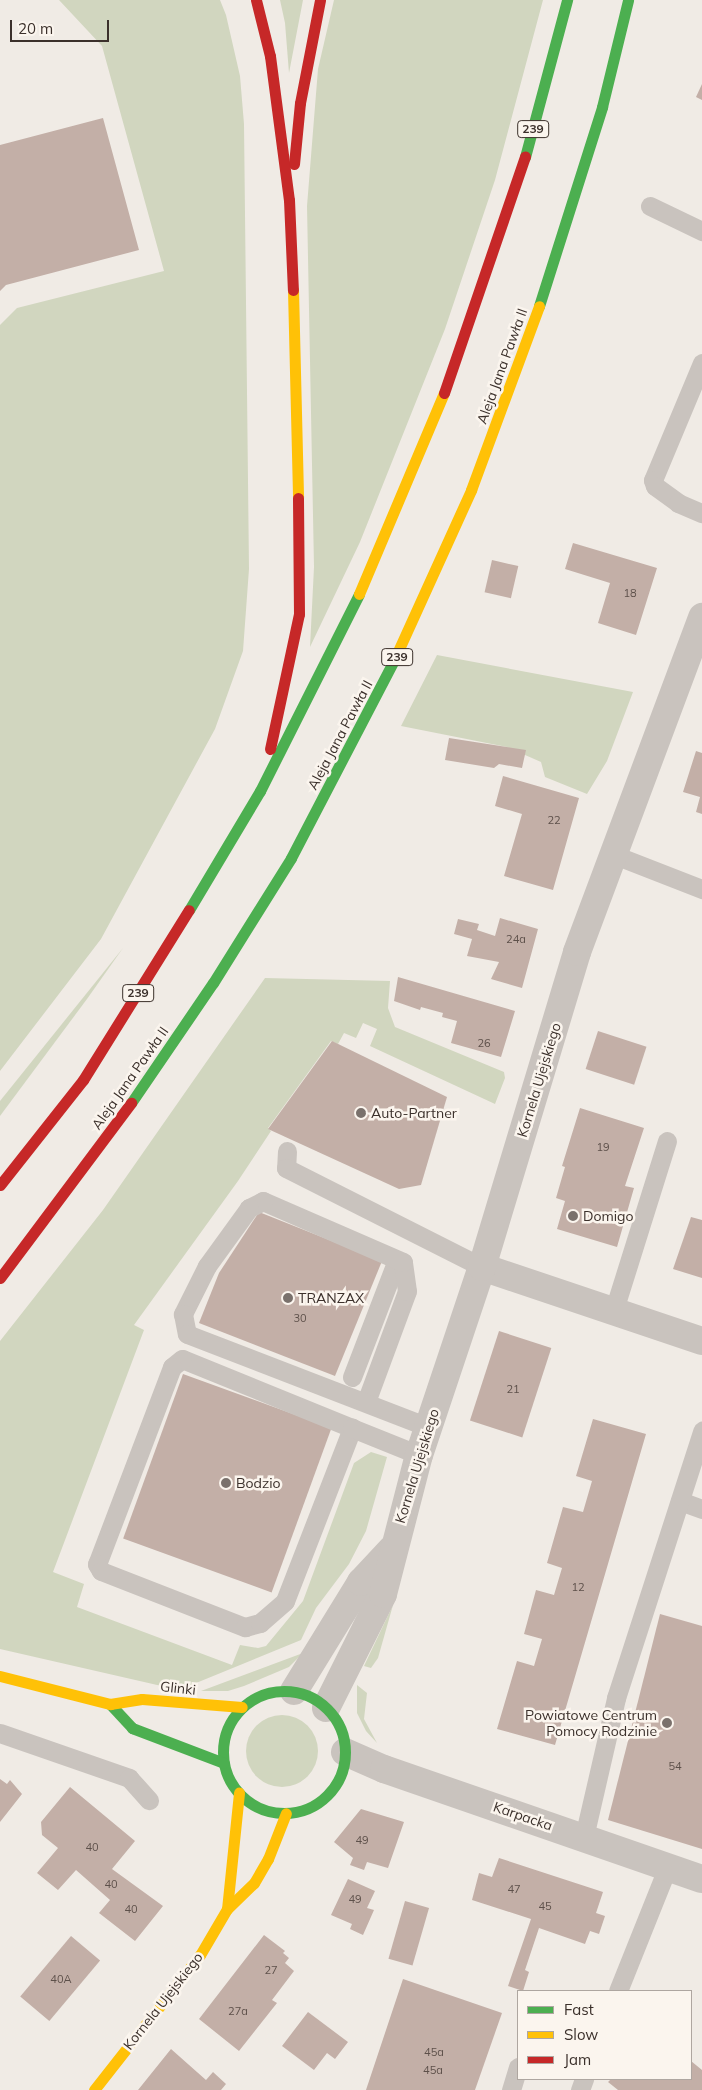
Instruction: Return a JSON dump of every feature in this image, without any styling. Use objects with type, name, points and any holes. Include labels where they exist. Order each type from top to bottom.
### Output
[{"type":"main road","points":[[256,0],[270,56],[289,200],[300,596],[295,644],[260,791]]},
{"type":"main road","points":[[289,200],[300,103],[320,0]]},
{"type":"main road","name":"239","points":[[0,1185],[83,1080],[260,791],[367,578],[428,436],[499,238],[531,140],[567,0]]},
{"type":"main road","name":"Aleja Jana Pawła II","points":[[0,1278],[145,1085],[234,949],[322,801],[406,640],[471,490],[528,339],[602,107],[628,0]]},
{"type":"main road","name":"Glinki","points":[[0,1676],[110,1704],[142,1699],[242,1707]]},
{"type":"main road","points":[[294,1692],[312,1697],[326,1708],[340,1728],[345,1752],[342,1770],[334,1787],[312,1805],[286,1813],[260,1808],[239,1793],[224,1763],[226,1732],[242,1707],[266,1693],[294,1692]]},
{"type":"main road","points":[[110,1704],[132,1728],[224,1763]]},
{"type":"main road","name":"Kornela Ujejskiego","points":[[227,1909],[239,1793]]},
{"type":"main road","name":"Kornela Ujejskiego","points":[[94,2090],[200,1955],[227,1909],[254,1883],[268,1859],[286,1813]]},
{"type":"street","name":"Kornela Ujejskiego","points":[[326,1708],[383,1594],[392,1549],[419,1455],[482,1267],[577,952],[702,617]]},
{"type":"street","points":[[482,1267],[702,1341]]},
{"type":"street","name":"Kornela Ujejskiego","points":[[294,1692],[361,1582],[392,1549]]},
{"type":"street","name":"Karpacka","points":[[345,1752],[384,1769],[702,1879]]},
{"type":"lane","points":[[650,206],[702,231]]},
{"type":"lane","points":[[702,363],[652,480],[655,486],[678,503],[702,513]]},
{"type":"lane","points":[[612,854],[702,889]]},
{"type":"lane","points":[[614,1310],[667,1141]]},
{"type":"lane","points":[[287,1151],[286,1168],[482,1267]]},
{"type":"lane","points":[[366,1402],[406,1291],[403,1262],[263,1201],[249,1208],[207,1266],[183,1314],[187,1334],[428,1427]]},
{"type":"lane","points":[[352,1377],[397,1260]]},
{"type":"lane","points":[[352,1428],[285,1601],[260,1624],[245,1627],[101,1571],[98,1564],[172,1367],[182,1359],[419,1455]]},
{"type":"lane","points":[[584,1837],[616,1698],[702,1432]]},
{"type":"lane","points":[[680,1501],[702,1509]]},
{"type":"lane","points":[[0,1733],[129,1778],[149,1800]]},
{"type":"lane","points":[[618,1990],[668,1866]]},
{"type":"lane","points":[[511,2090],[517,2070]]},
{"type":"green space","points":[[59,0],[220,0],[226,15],[240,76],[244,124],[249,569],[243,651],[215,729],[101,939],[0,1071],[0,325],[17,308],[164,271],[102,46]]},
{"type":"green space","points":[[280,0],[303,0],[289,73],[285,23]]},
{"type":"green space","points":[[334,0],[543,0],[495,180],[445,329],[360,542],[310,647],[314,567],[307,206],[318,69]]},
{"type":"green space","points":[[437,655],[633,692],[607,761],[587,794],[545,777],[541,762],[507,747],[401,726]]},
{"type":"green space","points":[[123,948],[87,999],[0,1116],[0,1101]]},
{"type":"green space","points":[[265,978],[390,981],[388,1008],[395,1027],[504,1072],[505,1078],[495,1104],[370,1046],[377,1029],[363,1023],[356,1038],[344,1033],[338,1044],[331,1041],[268,1128],[271,1131],[238,1181],[134,1325],[144,1330],[53,1572],[84,1584],[77,1607],[232,1665],[240,1645],[258,1648],[266,1646],[303,1601],[354,1463],[371,1452],[387,1457],[366,1531],[349,1564],[316,1608],[301,1640],[179,1690],[0,1649],[0,1341],[103,1210]]},
{"type":"green space","points":[[393,1605],[378,1658],[371,1668],[364,1666]]},
{"type":"green space","points":[[303,1653],[289,1667],[244,1686],[228,1691],[201,1691]]},
{"type":"green space","points":[[357,1685],[367,1693],[364,1719],[377,1743],[366,1731],[357,1713]]},
{"type":"green space","points":[[289,1715],[308,1725],[316,1737],[318,1751],[316,1765],[308,1777],[296,1785],[275,1787],[256,1777],[248,1765],[246,1744],[256,1725],[268,1717]]},
{"type":"building","points":[[702,84],[702,100],[696,97]]},
{"type":"building","points":[[103,118],[139,250],[6,285],[0,291],[0,145]]},
{"type":"building","points":[[573,543],[657,568],[636,635],[598,623],[610,583],[565,569]]},
{"type":"building","points":[[492,560],[518,566],[511,598],[485,592]]},
{"type":"building","points":[[449,738],[526,750],[522,768],[499,764],[494,768],[445,760]]},
{"type":"building","points":[[696,751],[702,753],[702,814],[696,812],[700,797],[683,792]]},
{"type":"building","points":[[503,776],[579,798],[553,890],[504,876],[522,814],[495,806]]},
{"type":"building","points":[[500,918],[538,929],[522,988],[491,979],[499,962],[467,956],[472,939],[454,934],[458,919],[479,924],[477,930],[495,936]]},
{"type":"building","points":[[398,977],[515,1011],[501,1057],[451,1043],[457,1021],[442,1017],[443,1013],[421,1007],[420,1010],[394,1001]]},
{"type":"building","points":[[598,1031],[647,1047],[634,1085],[586,1069]]},
{"type":"building","name":"Auto-Partner","points":[[332,1041],[447,1097],[421,1185],[399,1189],[268,1129]]},
{"type":"building","points":[[580,1108],[644,1128],[625,1186],[634,1188],[617,1247],[557,1229],[565,1201],[556,1198],[565,1167],[562,1166]]},
{"type":"building","name":"TRANZAX","points":[[259,1212],[382,1261],[335,1376],[199,1323],[219,1273]]},
{"type":"building","points":[[691,1217],[702,1220],[702,1278],[673,1269]]},
{"type":"building","points":[[499,1331],[551,1348],[522,1437],[470,1420]]},
{"type":"building","name":"Bodzio","points":[[183,1374],[331,1428],[272,1592],[123,1538]]},
{"type":"building","points":[[593,1419],[646,1434],[555,1745],[497,1729],[517,1661],[534,1666],[542,1639],[524,1634],[536,1590],[554,1595],[562,1568],[547,1563],[563,1507],[583,1512],[592,1481],[576,1476]]},
{"type":"building","name":"Powiatowe Centrum Pomocy Rodzinie","points":[[660,1614],[702,1626],[702,1849],[608,1820]]},
{"type":"building","points":[[0,1779],[7,1784],[10,1780],[22,1794],[0,1822]]},
{"type":"building","points":[[70,1787],[135,1841],[112,1869],[163,1906],[135,1941],[99,1913],[110,1900],[76,1870],[58,1890],[37,1873],[58,1848],[42,1835],[41,1822]]},
{"type":"building","points":[[361,1809],[404,1822],[388,1868],[367,1862],[364,1870],[350,1865],[353,1858],[334,1842]]},
{"type":"building","points":[[499,1858],[603,1892],[596,1913],[605,1916],[599,1934],[590,1931],[585,1944],[539,1928],[525,1970],[529,1972],[523,1990],[508,1986],[531,1919],[472,1900],[479,1873],[492,1877]]},
{"type":"building","points":[[348,1879],[375,1891],[367,1908],[374,1910],[363,1935],[350,1929],[352,1924],[331,1915]]},
{"type":"building","points":[[405,1901],[429,1908],[412,1966],[388,1959]]},
{"type":"building","points":[[264,1935],[285,1951],[283,1953],[289,1958],[285,1963],[294,1971],[272,2000],[277,2003],[239,2051],[199,2019]]},
{"type":"building","points":[[71,1936],[100,1960],[49,2021],[20,1997]]},
{"type":"building","points":[[403,1979],[502,2013],[475,2090],[366,2090]]},
{"type":"building","points":[[308,2012],[348,2042],[335,2059],[327,2053],[314,2070],[282,2046]]},
{"type":"building","points":[[171,2049],[206,2080],[213,2072],[226,2084],[221,2090],[138,2090]]},
{"type":"building","points":[[692,2062],[702,2070],[702,2090],[618,2090],[608,2082],[610,2080],[692,2080]]},
{"type":"traffic: fast","points":[[525,157],[567,0]]},
{"type":"traffic: fast","points":[[539,306],[602,107],[628,0]]},
{"type":"traffic: fast","points":[[189,910],[260,791],[359,594]]},
{"type":"traffic: fast","points":[[131,1103],[213,983],[291,858],[394,660]]},
{"type":"traffic: fast","points":[[284,1691],[307,1696],[327,1709],[340,1729],[345,1752],[340,1775],[327,1795],[307,1808],[284,1813],[261,1808],[241,1795],[228,1775],[223,1752],[228,1729],[241,1709],[261,1696],[284,1691]]},
{"type":"traffic: fast","points":[[110,1704],[132,1728],[224,1763]]},
{"type":"traffic: slow","points":[[293,290],[298,498]]},
{"type":"traffic: slow","points":[[394,660],[471,490],[539,306]]},
{"type":"traffic: slow","points":[[359,594],[444,393]]},
{"type":"traffic: slow","points":[[0,1676],[110,1704],[142,1699],[242,1707]]},
{"type":"traffic: slow","points":[[227,1909],[239,1793]]},
{"type":"traffic: slow","points":[[94,2090],[200,1955],[227,1909],[254,1883],[268,1859],[286,1813]]},
{"type":"traffic: jam","points":[[256,0],[270,56],[289,200],[293,290]]},
{"type":"traffic: jam","points":[[294,164],[300,103],[320,0]]},
{"type":"traffic: jam","points":[[444,393],[525,157]]},
{"type":"traffic: jam","points":[[270,749],[299,614],[298,498]]},
{"type":"traffic: jam","points":[[0,1185],[83,1080],[189,910]]},
{"type":"traffic: jam","points":[[0,1278],[131,1103]]},
{"type":"place","name":"Auto-Partner","points":[[361,1113]]},
{"type":"place","name":"Domigo","points":[[573,1216]]},
{"type":"place","name":"TRANZAX","points":[[288,1298]]},
{"type":"place","name":"Bodzio","points":[[226,1483]]},
{"type":"place","name":"Powiatowe Centrum Pomocy Rodzinie","points":[[667,1723]]}]
